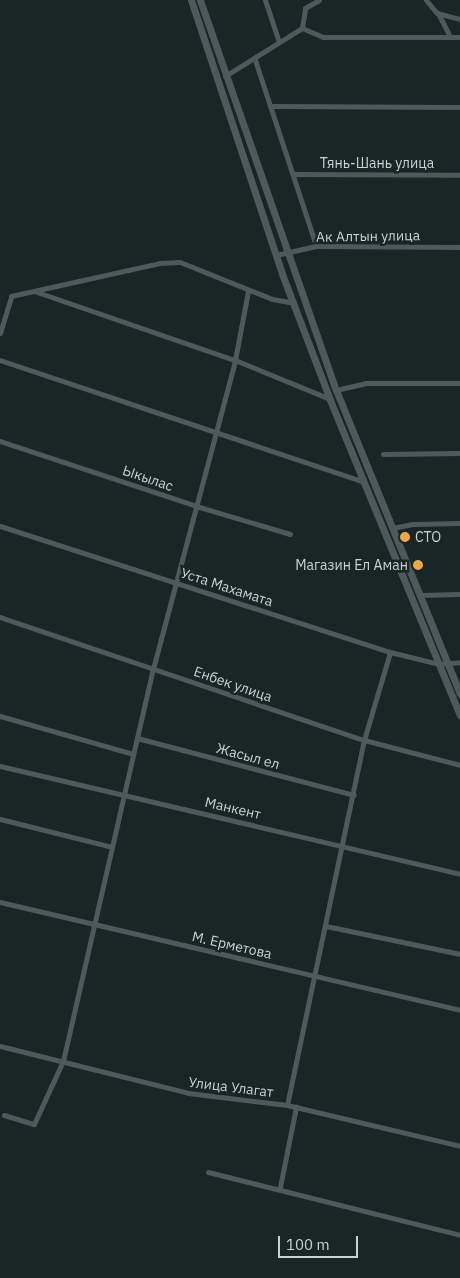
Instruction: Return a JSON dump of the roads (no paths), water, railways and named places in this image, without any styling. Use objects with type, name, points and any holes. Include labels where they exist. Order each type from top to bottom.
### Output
[{"type":"main road","points":[[191,0],[276,255],[330,400],[460,715]]},
{"type":"main road","points":[[200,0],[336,390],[460,694]]},
{"type":"street","points":[[265,0],[280,42]]},
{"type":"street","points":[[225,76],[255,60],[302,28],[305,8],[319,0]]},
{"type":"street","points":[[426,0],[438,13],[450,37]]},
{"type":"street","points":[[438,13],[460,19]]},
{"type":"street","points":[[302,28],[323,36],[460,37]]},
{"type":"street","points":[[255,60],[272,106],[316,246]]},
{"type":"street","points":[[272,106],[460,107]]},
{"type":"street","name":"Тянь-Шань улица","points":[[294,174],[460,175]]},
{"type":"street","name":"Ак Алтын улица","points":[[276,255],[316,246],[460,247]]},
{"type":"street","points":[[0,333],[11,296],[160,264],[180,262],[248,291],[294,303]]},
{"type":"street","points":[[4,1115],[34,1124],[63,1061],[153,669],[235,360],[248,291]]},
{"type":"street","points":[[36,292],[235,360],[330,400]]},
{"type":"street","points":[[0,360],[364,482]]},
{"type":"street","points":[[336,390],[366,384],[460,384]]},
{"type":"street","name":"Ыкылас","points":[[0,441],[196,506],[290,534]]},
{"type":"street","points":[[383,454],[460,453]]},
{"type":"street","points":[[392,528],[460,523]]},
{"type":"street","name":"Уста Махамата","points":[[0,526],[390,652],[439,664],[460,662]]},
{"type":"street","points":[[419,595],[460,594]]},
{"type":"street","name":"Енбек улица","points":[[0,617],[364,740],[460,765]]},
{"type":"street","points":[[287,1105],[344,845],[364,740],[390,652]]},
{"type":"street","points":[[0,716],[134,754]]},
{"type":"street","name":"Жасыл ел","points":[[137,738],[354,795]]},
{"type":"street","name":"Манкент","points":[[0,766],[344,845],[460,874]]},
{"type":"street","points":[[0,819],[112,847]]},
{"type":"street","name":"М. Ерметова","points":[[0,902],[460,1010]]},
{"type":"street","points":[[326,926],[460,954]]},
{"type":"street","name":"Улица Улагат","points":[[0,1046],[188,1093],[287,1105],[460,1146]]},
{"type":"street","points":[[280,1188],[296,1107]]},
{"type":"street","points":[[208,1172],[280,1188],[460,1235]]},
{"type":"place","name":"СТО","points":[[405,537]]},
{"type":"place","name":"Магазин Ел Аман","points":[[418,565]]}]
